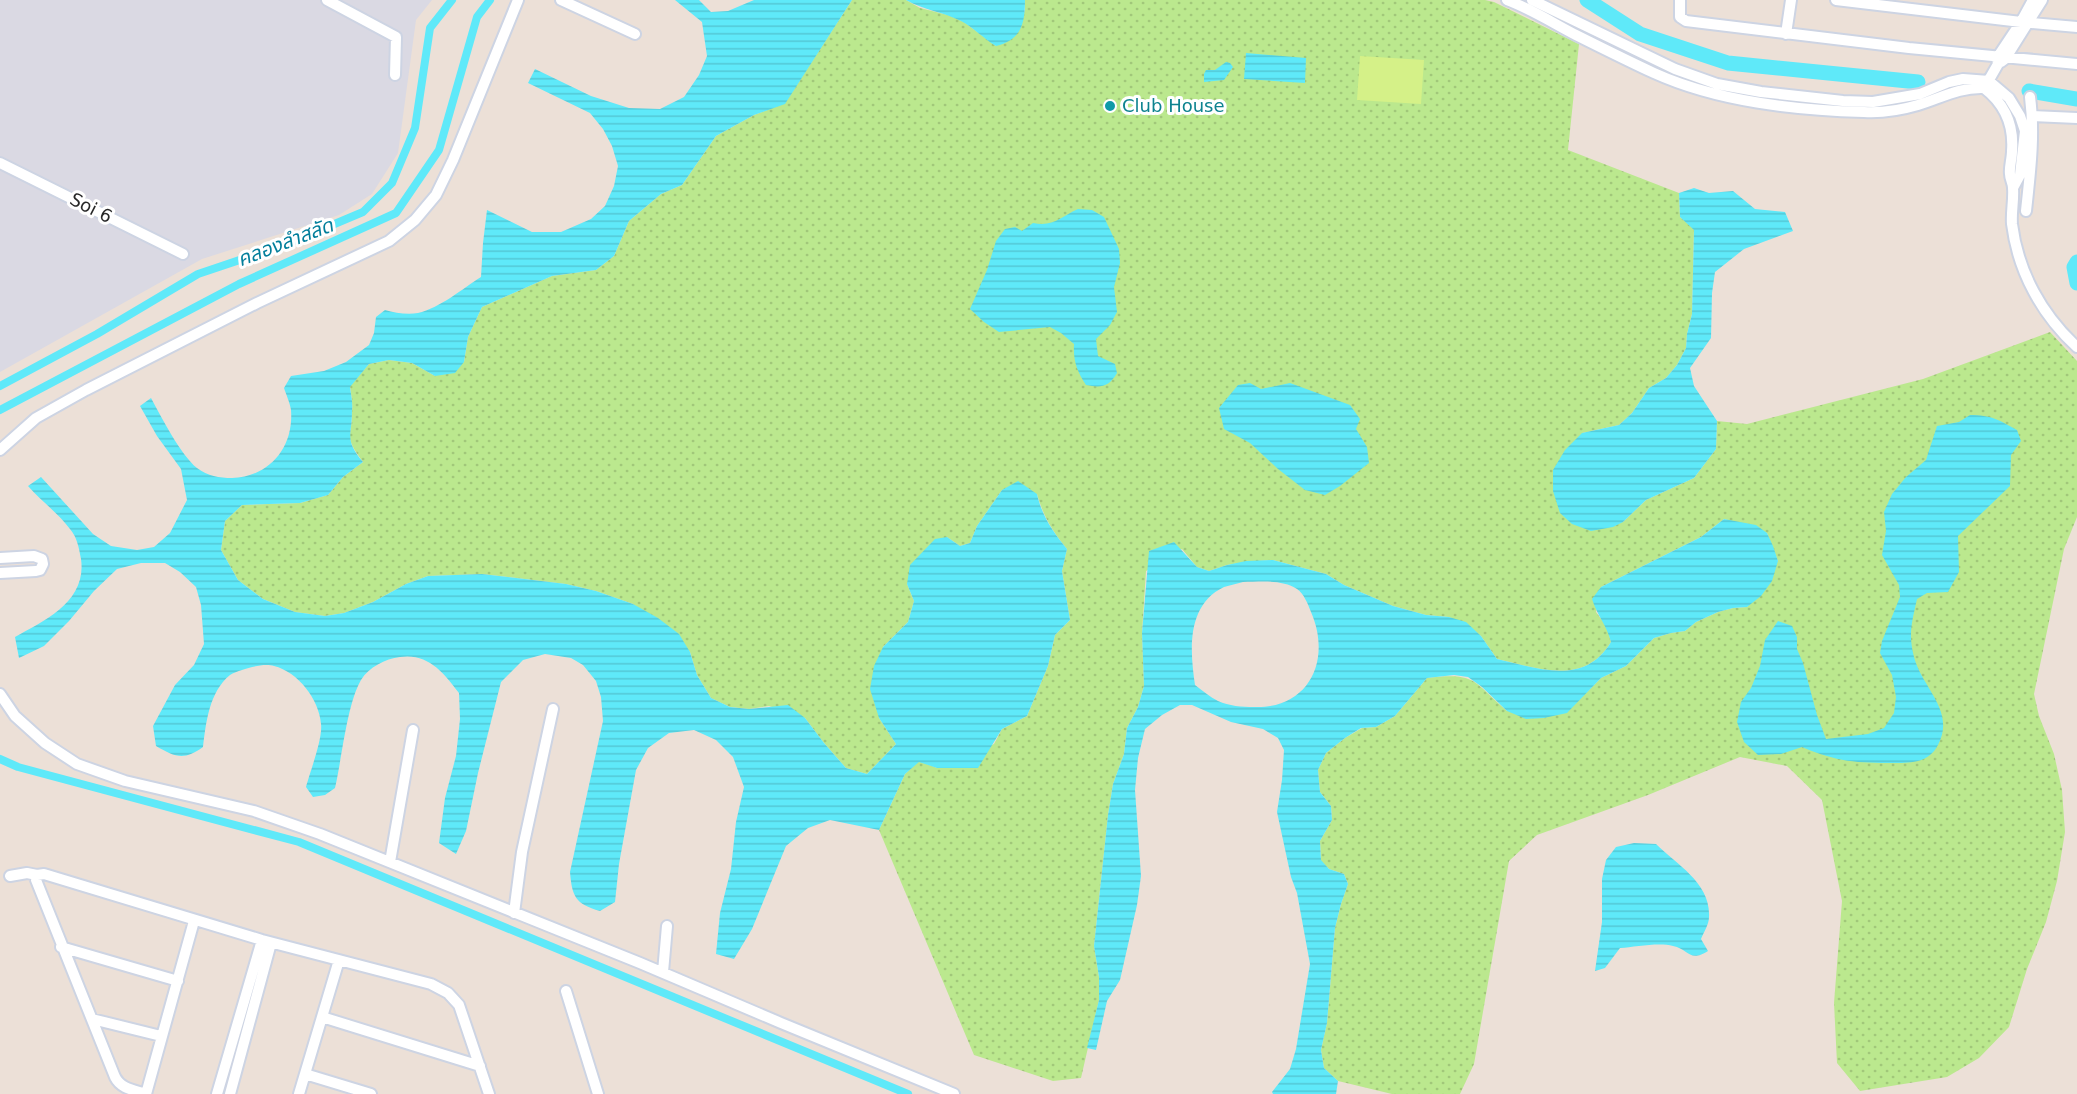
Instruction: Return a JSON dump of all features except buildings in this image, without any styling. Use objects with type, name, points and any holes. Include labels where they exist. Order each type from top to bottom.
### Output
[{"type":"street","points":[[327,0],[396,38],[394,75]]},
{"type":"street","points":[[0,450],[36,418],[86,390],[258,303],[389,241],[415,220],[436,195],[453,160],[518,0]]},
{"type":"street","points":[[561,0],[634,34]]},
{"type":"street","points":[[1507,0],[1655,73],[1688,86],[1732,98],[1802,107],[1871,112],[1918,105],[1959,89],[1986,84],[2042,0]]},
{"type":"street","points":[[1532,0],[1676,69],[1717,84],[1753,91],[1873,102],[1920,94],[1949,82],[1963,80],[1986,84],[2009,118],[2013,140],[2010,174],[2013,188],[2012,223],[2030,284],[2052,321],[2077,347]]},
{"type":"street","points":[[1680,0],[1680,17],[1686,21],[2000,60],[2077,64]]},
{"type":"street","points":[[1786,34],[1791,0]]},
{"type":"street","points":[[1836,0],[2025,23],[2077,27]]},
{"type":"street","points":[[2025,23],[2033,0]]},
{"type":"street","points":[[2012,203],[2027,208],[2031,165],[2030,97]]},
{"type":"street","points":[[2032,116],[2077,118]]},
{"type":"street","name":"Soi 6","points":[[0,163],[183,254]]},
{"type":"street","points":[[0,558],[34,556],[42,559],[44,564],[36,572],[0,573]]},
{"type":"street","points":[[0,694],[15,716],[45,743],[77,764],[125,781],[237,806],[274,817],[663,972],[954,1094]]},
{"type":"street","points":[[514,913],[522,852],[553,709]]},
{"type":"street","points":[[390,862],[412,730]]},
{"type":"street","points":[[10,876],[27,873],[44,874],[267,942],[431,984],[448,993],[459,1005],[489,1094]]},
{"type":"street","points":[[37,875],[36,880],[62,947],[118,1083],[146,1094],[194,921]]},
{"type":"street","points":[[663,972],[667,926]]},
{"type":"street","points":[[217,1094],[267,942]]},
{"type":"street","points":[[230,1094],[267,942]]},
{"type":"street","points":[[62,947],[178,981]]},
{"type":"street","points":[[299,1094],[339,960]]},
{"type":"street","points":[[566,991],[598,1094]]},
{"type":"street","points":[[322,1017],[480,1066]]},
{"type":"street","points":[[92,1018],[161,1036]]},
{"type":"street","points":[[305,1074],[371,1094]]},
{"type":"shaded area","points":[[0,0],[432,0],[416,20],[398,153],[372,194],[339,215],[202,259],[0,372]]},
{"type":"green space","points":[[852,0],[906,0],[920,8],[948,15],[964,22],[996,46],[1025,11],[1025,0],[1485,0],[1494,2],[1579,44],[1568,150],[1679,193],[1680,217],[1694,229],[1692,314],[1686,348],[1677,365],[1666,378],[1649,388],[1632,413],[1619,425],[1582,433],[1623,522],[1646,500],[1694,478],[1716,449],[1717,421],[1747,424],[1923,379],[2050,332],[2077,361],[2077,517],[2064,549],[2034,694],[2039,716],[2054,754],[2062,790],[2065,832],[2057,881],[2046,922],[2027,969],[2009,1027],[1979,1058],[1947,1077],[1860,1091],[1837,1063],[1834,1003],[1842,901],[1822,800],[1787,766],[1740,757],[1648,795],[1537,835],[1509,861],[1474,1064],[1460,1094],[1392,1094],[1338,1081],[1324,1068],[1321,1050],[1327,1023],[1335,928],[1348,884],[1344,874],[1329,869],[1321,861],[1320,841],[1332,820],[1331,806],[1320,792],[1318,770],[1326,753],[1362,728],[1376,727],[1395,716],[1427,678],[1456,676],[1473,681],[1507,711],[1587,692],[1601,678],[1626,666],[1654,638],[1685,631],[1696,622],[1718,612],[1747,607],[1778,561],[1767,533],[1724,519],[1701,537],[1601,587],[1596,612],[1607,627],[1611,642],[1600,656],[1588,665],[1574,670],[1544,669],[1497,659],[1481,636],[1449,617],[1426,615],[1393,606],[1344,585],[1326,574],[1273,560],[1227,565],[1209,571],[1197,567],[1182,549],[1146,571],[1142,633],[1144,686],[1138,707],[1127,728],[1124,754],[1113,784],[1108,815],[1094,946],[1099,977],[1099,1000],[1081,1078],[1053,1081],[974,1055],[879,830],[905,774],[919,761],[937,768],[994,744],[1002,729],[1027,716],[1048,666],[1055,635],[1070,620],[1062,571],[1067,549],[1049,523],[1037,494],[1002,490],[977,526],[970,543],[960,546],[947,537],[907,584],[914,601],[908,622],[883,647],[879,718],[896,744],[867,774],[846,768],[805,718],[769,706],[749,709],[730,707],[711,698],[697,675],[690,652],[633,604],[596,591],[566,584],[482,574],[428,576],[406,584],[373,602],[344,613],[325,616],[295,612],[263,599],[238,580],[221,550],[225,521],[242,505],[300,503],[328,495],[343,477],[363,462],[353,447],[350,437],[352,405],[350,386],[369,364],[389,360],[412,363],[435,376],[464,362],[468,337],[482,307],[552,276],[596,270],[614,256],[629,221],[661,194],[682,185],[716,136],[754,115],[785,103]]},
{"type":"green space","points":[[1360,56],[1424,60],[1421,104],[1357,100]]},
{"type":"water","points":[[675,0],[699,0],[711,12],[728,11],[754,0],[852,0],[785,104],[754,115],[716,136],[682,185],[661,194],[629,221],[614,256],[596,270],[552,276],[482,307],[468,337],[464,362],[455,373],[435,376],[412,363],[389,360],[369,364],[350,387],[351,443],[363,462],[343,477],[328,495],[300,503],[242,505],[225,521],[221,550],[238,580],[263,599],[295,612],[325,616],[344,613],[373,602],[406,584],[428,576],[482,574],[566,584],[596,591],[633,604],[658,618],[679,634],[690,652],[697,675],[711,698],[730,707],[749,709],[788,705],[805,718],[846,768],[867,774],[896,744],[879,718],[870,689],[874,666],[883,647],[908,622],[914,601],[907,584],[910,565],[935,539],[947,537],[960,546],[970,543],[977,526],[1002,490],[1018,481],[1037,494],[1049,523],[1067,549],[1062,571],[1070,620],[1055,635],[1048,666],[1027,716],[1002,729],[978,768],[937,768],[919,762],[905,774],[879,830],[830,820],[808,828],[786,846],[752,929],[734,959],[716,954],[720,913],[731,869],[736,822],[744,787],[733,757],[716,740],[694,730],[669,733],[648,748],[636,770],[619,864],[615,902],[600,911],[585,905],[576,898],[570,872],[603,721],[601,697],[596,681],[583,665],[571,658],[545,654],[523,660],[501,682],[466,831],[456,854],[439,843],[445,798],[456,756],[460,719],[459,693],[441,671],[427,661],[410,657],[394,658],[378,664],[364,675],[352,703],[335,788],[325,795],[313,797],[306,787],[320,738],[319,715],[312,696],[299,680],[274,666],[262,665],[240,670],[223,682],[210,708],[203,747],[185,756],[180,756],[156,746],[153,726],[175,685],[194,665],[204,644],[201,605],[196,587],[180,572],[165,563],[141,563],[117,569],[44,646],[19,658],[15,637],[39,624],[62,607],[78,587],[81,574],[81,559],[72,532],[28,486],[41,477],[93,534],[111,546],[137,550],[154,547],[170,533],[187,500],[181,469],[157,436],[140,406],[151,398],[178,445],[201,471],[214,476],[232,478],[257,472],[268,466],[283,448],[288,437],[291,410],[284,388],[291,376],[324,371],[346,362],[369,345],[374,333],[376,317],[385,310],[410,314],[426,311],[443,303],[481,277],[487,210],[532,232],[561,232],[591,219],[605,206],[614,186],[618,166],[612,146],[603,129],[590,113],[528,83],[535,69],[591,96],[629,108],[660,109],[684,97],[699,75],[707,56],[702,22]]},
{"type":"water","points":[[906,0],[1025,0],[1024,16],[1016,35],[1011,40],[996,46],[961,21]]},
{"type":"water","points":[[1246,53],[1306,58],[1305,83],[1244,79]]},
{"type":"water","points":[[1226,62],[1233,67],[1224,80],[1204,82],[1206,70],[1215,70]]},
{"type":"water","points":[[1694,188],[1709,193],[1733,191],[1755,209],[1785,212],[1793,231],[1744,249],[1715,272],[1711,338],[1690,368],[1694,386],[1717,421],[1716,449],[1694,478],[1646,500],[1623,522],[1613,527],[1591,531],[1572,524],[1560,513],[1553,491],[1553,470],[1565,450],[1582,433],[1619,425],[1632,413],[1649,388],[1666,378],[1677,365],[1686,348],[1692,314],[1694,230],[1680,217],[1679,193]]},
{"type":"water","points":[[1078,209],[1092,210],[1104,217],[1119,249],[1120,263],[1114,287],[1117,312],[1110,325],[1096,339],[1098,356],[1115,364],[1117,373],[1108,384],[1100,386],[1086,385],[1076,366],[1074,344],[1061,333],[1050,327],[999,332],[970,309],[987,270],[996,241],[1005,229],[1015,227],[1022,231],[1033,223],[1046,224]]},
{"type":"water","points":[[1250,383],[1261,389],[1290,383],[1350,405],[1360,419],[1356,429],[1367,447],[1369,463],[1325,495],[1305,490],[1250,443],[1224,429],[1219,408],[1238,385]]},
{"type":"water","points":[[1970,415],[1989,417],[2005,423],[2017,430],[2021,441],[2011,455],[2010,486],[1958,536],[1959,572],[1948,592],[1927,593],[1917,599],[1911,628],[1912,649],[1918,668],[1936,700],[1943,721],[1938,745],[1925,758],[1908,763],[1847,761],[1802,747],[1781,754],[1758,755],[1744,742],[1737,722],[1741,702],[1751,688],[1760,666],[1765,640],[1778,621],[1792,626],[1797,637],[1797,649],[1826,739],[1868,734],[1884,728],[1894,713],[1896,697],[1892,675],[1880,653],[1882,641],[1900,597],[1899,585],[1882,555],[1886,531],[1884,512],[1892,494],[1906,477],[1926,460],[1937,426],[1959,422]]},
{"type":"water","points":[[1724,519],[1756,525],[1767,533],[1778,561],[1772,581],[1761,596],[1747,607],[1718,612],[1696,622],[1685,631],[1654,638],[1626,666],[1601,678],[1567,713],[1526,719],[1507,711],[1468,677],[1454,675],[1427,678],[1395,716],[1376,727],[1361,728],[1326,753],[1318,770],[1320,792],[1331,806],[1332,820],[1320,841],[1321,860],[1329,869],[1344,874],[1348,884],[1335,928],[1327,1023],[1321,1050],[1324,1068],[1338,1081],[1336,1094],[1273,1094],[1272,1092],[1290,1069],[1296,1049],[1310,964],[1297,893],[1291,877],[1277,812],[1284,750],[1278,738],[1263,729],[1231,722],[1192,705],[1180,705],[1162,715],[1145,729],[1138,758],[1135,790],[1141,876],[1137,905],[1120,980],[1107,1001],[1096,1050],[1087,1048],[1099,1000],[1099,977],[1094,946],[1108,815],[1113,784],[1124,754],[1127,728],[1138,707],[1144,686],[1142,633],[1149,551],[1174,542],[1197,567],[1209,571],[1246,561],[1273,560],[1326,574],[1344,585],[1393,606],[1466,622],[1481,636],[1497,659],[1559,671],[1574,670],[1588,665],[1600,656],[1611,642],[1592,599],[1601,587],[1701,537]],"holes":[[[1243,582],[1278,582],[1291,586],[1302,594],[1311,612],[1317,630],[1319,647],[1317,664],[1302,690],[1289,700],[1273,705],[1236,706],[1215,699],[1195,685],[1192,644],[1197,617],[1203,605],[1212,595],[1224,587]]]},
{"type":"water","points":[[1634,843],[1656,844],[1699,884],[1708,905],[1709,920],[1701,939],[1708,951],[1697,956],[1667,945],[1620,948],[1605,968],[1595,971],[1602,922],[1602,879],[1606,860],[1616,847]]},
{"type":"waterway","name":"คลองลำสลัด","points":[[0,386],[97,334],[198,274],[287,244],[363,212],[392,183],[415,128],[430,28],[452,0]]},
{"type":"waterway","points":[[0,410],[239,284],[396,213],[439,150],[477,17],[490,0]]},
{"type":"waterway","points":[[1587,0],[1640,34],[1728,63],[1918,82]]},
{"type":"waterway","points":[[2029,91],[2077,99]]},
{"type":"waterway","points":[[2077,262],[2074,267],[2077,283]]},
{"type":"waterway","points":[[0,759],[18,767],[299,842],[908,1094]]},
{"type":"place","name":"Club House","points":[[1110,106]]}]
